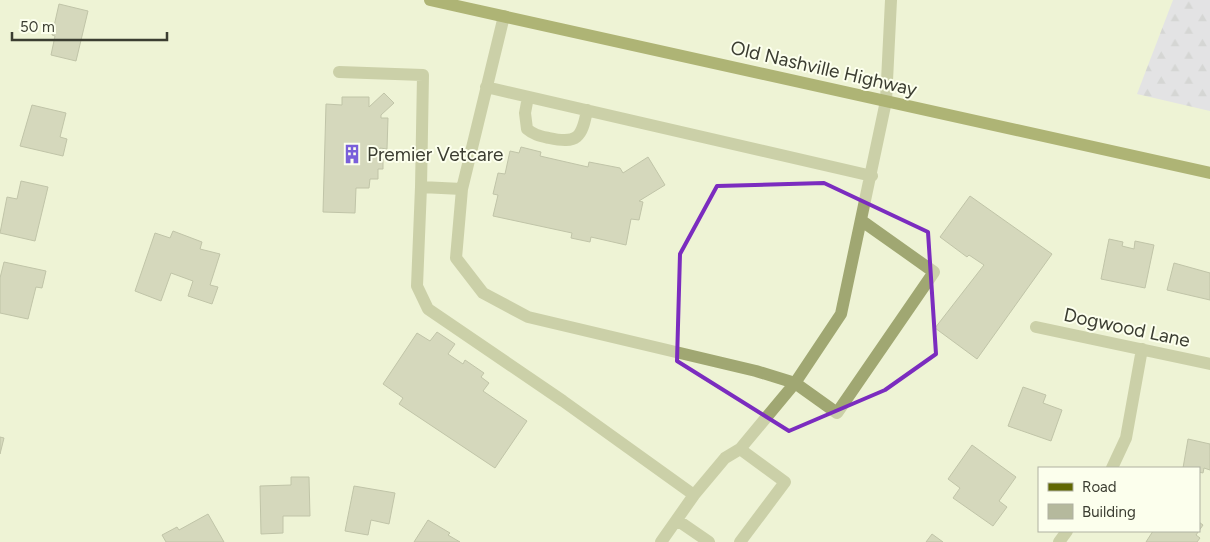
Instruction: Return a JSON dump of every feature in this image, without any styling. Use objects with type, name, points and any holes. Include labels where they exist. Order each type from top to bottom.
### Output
[{"type":"main road","name":"Old Nashville Highway","points":[[430,0],[1210,173]]},
{"type":"street","points":[[661,542],[694,495],[725,458],[740,449],[795,383],[841,314],[872,176],[886,102],[890,0]]},
{"type":"street","points":[[504,16],[462,189],[456,258],[483,293],[528,317],[756,371],[795,383],[837,412],[934,272],[862,221]]},
{"type":"street","points":[[339,72],[423,75],[417,286],[428,310],[563,401],[694,495]]},
{"type":"street","points":[[486,87],[872,176]]},
{"type":"street","points":[[528,97],[526,113],[528,129],[533,134],[564,141],[570,141],[584,129],[587,110]]},
{"type":"street","points":[[421,188],[462,189]]},
{"type":"street","name":"Dogwood Lane","points":[[1036,327],[1210,364]]},
{"type":"street","points":[[1112,467],[1126,438],[1142,349]]},
{"type":"street","points":[[740,449],[785,482],[740,542]]},
{"type":"street","points":[[677,520],[709,542]]},
{"type":"highlighted area","points":[[824,183],[928,232],[936,354],[885,390],[789,431],[677,361],[680,254],[717,186]]},
{"type":"green space","points":[[1173,0],[1210,0],[1210,111],[1137,94]]},
{"type":"building","points":[[59,4],[88,11],[76,61],[51,55],[55,36],[52,35]]},
{"type":"building","name":"Premier Vetcare","points":[[384,93],[394,103],[381,115],[381,118],[388,118],[387,149],[380,148],[379,159],[383,159],[383,169],[378,169],[378,179],[370,179],[369,188],[356,188],[355,213],[323,212],[326,104],[342,105],[342,97],[369,97],[369,107]]},
{"type":"building","points":[[32,105],[66,113],[60,137],[67,139],[63,156],[20,146]]},
{"type":"building","points":[[521,147],[541,152],[540,156],[588,167],[589,162],[620,168],[623,173],[648,157],[665,185],[639,201],[643,202],[639,220],[631,219],[626,245],[591,237],[590,242],[571,238],[572,233],[493,216],[498,195],[493,194],[498,173],[505,174],[510,151],[519,153]]},
{"type":"building","points":[[21,181],[48,187],[35,241],[0,233],[7,197],[17,199]]},
{"type":"building","points":[[970,196],[1052,254],[977,359],[935,328],[984,265],[969,255],[967,257],[940,237]]},
{"type":"building","points":[[173,231],[202,242],[200,249],[220,254],[210,285],[218,287],[212,304],[188,296],[193,281],[171,273],[161,301],[135,291],[155,233],[170,238]]},
{"type":"building","points":[[1109,239],[1123,242],[1122,246],[1134,249],[1135,241],[1154,245],[1145,288],[1101,279]]},
{"type":"building","points":[[4,262],[46,271],[42,288],[36,287],[28,319],[0,313],[0,278]]},
{"type":"building","points":[[1174,263],[1210,273],[1210,300],[1167,290]]},
{"type":"building","points":[[437,332],[455,344],[448,354],[463,364],[465,360],[484,373],[481,377],[489,383],[483,391],[527,421],[495,468],[399,404],[403,398],[383,384],[417,333],[430,341]]},
{"type":"building","points":[[1023,387],[1046,395],[1043,403],[1062,410],[1051,441],[1008,426]]},
{"type":"building","points":[[0,437],[4,438],[0,454]]},
{"type":"building","points":[[1188,439],[1210,444],[1210,470],[1204,468],[1203,473],[1200,472],[1200,467],[1183,467]]},
{"type":"building","points":[[972,445],[1016,477],[999,501],[1007,507],[993,526],[953,498],[960,488],[948,479]]},
{"type":"building","points":[[291,477],[309,477],[310,516],[283,516],[283,533],[261,534],[260,486],[291,485]]},
{"type":"building","points":[[354,486],[395,493],[389,524],[371,520],[368,535],[345,531]]},
{"type":"building","points":[[208,514],[224,542],[166,542],[162,535],[177,527],[179,530]]},
{"type":"building","points":[[428,520],[450,533],[448,535],[460,542],[414,542]]},
{"type":"building","points":[[1152,532],[1198,532],[1196,535],[1200,538],[1197,542],[1146,542]]},
{"type":"building","points":[[932,534],[943,542],[926,542]]},
{"type":"place","name":"Premier Vetcare","points":[[352,154]]}]
